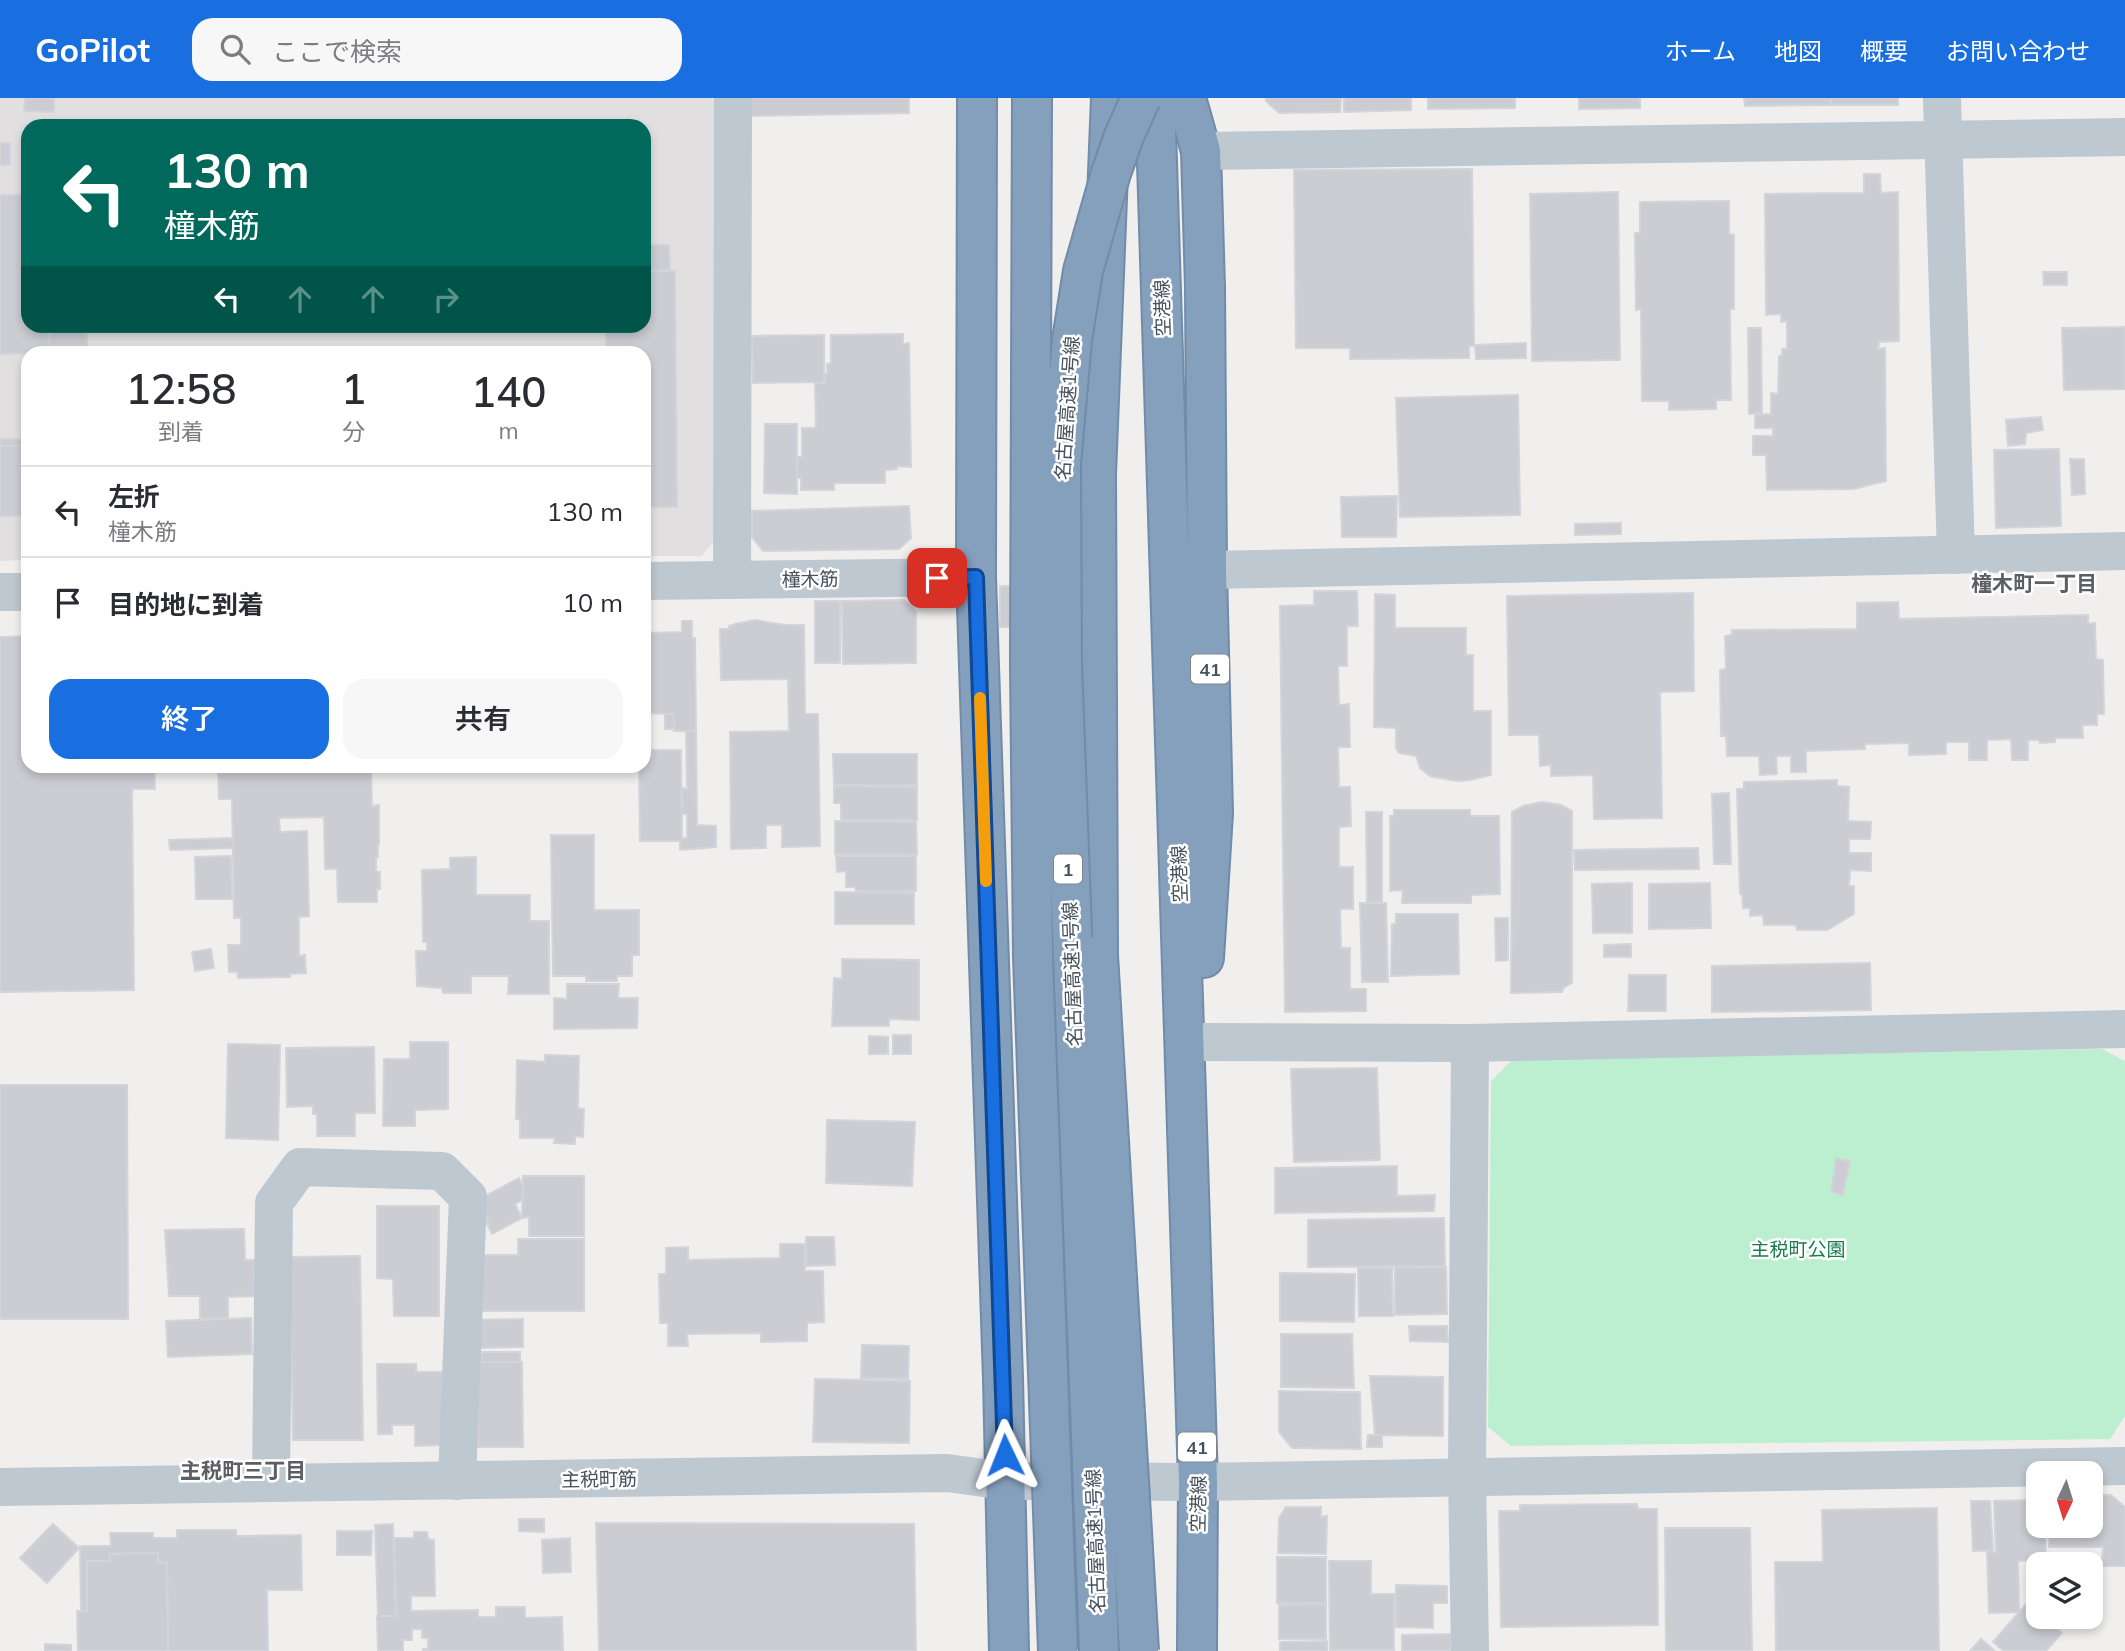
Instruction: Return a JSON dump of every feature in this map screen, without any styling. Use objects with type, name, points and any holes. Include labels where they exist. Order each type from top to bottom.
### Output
[{"type":"highway","points":[[977,98],[976,577],[1006,1481],[1009,1651]]},
{"type":"highway","name":"名古屋高速1号線","points":[[1032,98],[1030,665],[1033,956],[1058,1651]]},
{"type":"highway","points":[[1111,98],[1096,474],[1098,955],[1139,1651]]},
{"type":"highway","name":"名古屋高速1号線","points":[[1099,1651],[1062,679],[1061,464],[1072,340],[1083,271],[1111,173],[1141,98]]},
{"type":"highway","name":"空港線","points":[[1155,98],[1198,1482],[1197,1651]]},
{"type":"highway","name":"41","points":[[1186,98],[1201,151],[1213,813],[1199,1042],[1191,1242]]},
{"type":"street","points":[[732,580],[733,98]]},
{"type":"street","points":[[1942,98],[1956,555]]},
{"type":"street","points":[[1201,151],[2125,137]]},
{"type":"street","points":[[1207,570],[2125,551]]},
{"type":"street","name":"橦木筋","points":[[651,581],[976,577]]},
{"type":"street","points":[[0,592],[21,592]]},
{"type":"street","points":[[1199,1042],[1470,1043],[2125,1029]]},
{"type":"street","points":[[1470,1043],[1466,1476],[1470,1651]]},
{"type":"street","points":[[271,1482],[274,1203],[300,1167],[442,1171],[468,1198],[457,1481]]},
{"type":"street","name":"主税町筋","points":[[0,1487],[947,1474],[1006,1481],[1198,1482],[2125,1466]]},
{"type":"shaded area","points":[[0,98],[718,98],[716,538],[702,556],[651,556],[651,346],[21,346],[21,560],[0,561]]},
{"type":"green space","name":"主税町公園","points":[[2102,1049],[2125,1061],[2125,1416],[2110,1439],[1511,1446],[1488,1427],[1491,1081],[1512,1060]]},
{"type":"building","points":[[25,98],[54,98],[54,112],[24,111]]},
{"type":"building","points":[[748,98],[909,98],[909,113],[748,116]]},
{"type":"building","points":[[1266,98],[1341,98],[1340,112],[1279,113]]},
{"type":"building","points":[[1344,98],[1411,98],[1411,110],[1344,112]]},
{"type":"building","points":[[1428,98],[1515,98],[1515,108],[1428,109]]},
{"type":"building","points":[[1579,98],[1640,98],[1640,108],[1579,109]]},
{"type":"building","points":[[1744,98],[1831,98],[1831,105],[1745,106]]},
{"type":"building","points":[[1831,98],[1898,98],[1898,105],[1831,105]]},
{"type":"building","points":[[0,143],[10,143],[10,165],[0,165]]},
{"type":"building","points":[[1472,169],[1474,346],[1469,346],[1469,358],[1350,359],[1350,348],[1296,348],[1294,170]]},
{"type":"building","points":[[1864,174],[1880,174],[1881,193],[1898,192],[1899,341],[1879,342],[1878,349],[1885,348],[1886,481],[1853,489],[1767,490],[1766,455],[1753,455],[1753,436],[1773,436],[1773,428],[1755,428],[1755,415],[1771,414],[1771,393],[1778,394],[1779,356],[1782,356],[1782,349],[1787,349],[1787,321],[1781,322],[1781,314],[1766,315],[1765,194],[1864,193]]},
{"type":"building","points":[[1618,192],[1620,360],[1532,361],[1530,194]]},
{"type":"building","points":[[0,195],[21,195],[21,333],[49,333],[49,346],[21,346],[21,354],[0,354]]},
{"type":"building","points":[[1729,201],[1729,234],[1734,235],[1734,309],[1730,309],[1731,400],[1716,400],[1716,409],[1669,410],[1669,401],[1642,401],[1641,309],[1636,310],[1635,233],[1640,233],[1640,202]]},
{"type":"building","points":[[651,245],[669,245],[670,270],[651,271]]},
{"type":"building","points":[[651,271],[675,271],[677,507],[651,507],[651,346],[606,346],[606,333],[651,333]]},
{"type":"building","points":[[2043,272],[2067,272],[2067,285],[2044,285]]},
{"type":"building","points":[[2125,327],[2125,389],[2064,390],[2062,328]]},
{"type":"building","points":[[1748,328],[1761,328],[1762,413],[1749,414]]},
{"type":"building","points":[[49,333],[87,333],[87,346],[49,346]]},
{"type":"building","points":[[903,334],[903,344],[909,343],[911,467],[897,466],[897,469],[885,470],[885,483],[834,483],[834,490],[801,490],[801,478],[797,478],[797,457],[802,457],[802,428],[816,428],[815,383],[825,383],[827,364],[831,363],[831,335]]},
{"type":"building","points":[[824,335],[824,382],[753,383],[752,336]]},
{"type":"building","points":[[1526,343],[1526,358],[1476,359],[1475,345]]},
{"type":"building","points":[[1518,395],[1520,515],[1400,517],[1396,398]]},
{"type":"building","points":[[2041,417],[2043,430],[2026,433],[2025,444],[2008,446],[2006,420]]},
{"type":"building","points":[[765,424],[797,424],[797,494],[764,493]]},
{"type":"building","points":[[0,439],[21,439],[21,446],[0,446]]},
{"type":"building","points":[[0,446],[21,446],[21,516],[0,516]]},
{"type":"building","points":[[2059,449],[2061,526],[1996,528],[1994,450]]},
{"type":"building","points":[[2070,459],[2084,459],[2085,494],[2072,495]]},
{"type":"building","points":[[1397,496],[1396,537],[1342,537],[1341,497]]},
{"type":"building","points":[[909,506],[911,538],[899,549],[763,551],[752,537],[752,511]]},
{"type":"building","points":[[1621,523],[1621,534],[1575,535],[1575,524]]},
{"type":"building","points":[[1000,586],[1055,586],[1055,626],[1000,627]]},
{"type":"building","points":[[1314,591],[1357,591],[1358,626],[1347,626],[1347,666],[1338,666],[1339,705],[1349,704],[1350,747],[1338,747],[1339,787],[1350,787],[1351,826],[1339,827],[1339,867],[1353,867],[1353,909],[1340,909],[1341,948],[1350,948],[1350,989],[1366,989],[1366,1011],[1285,1012],[1280,606],[1314,605]]},
{"type":"building","points":[[1693,593],[1694,691],[1660,692],[1662,818],[1594,819],[1593,775],[1551,776],[1551,765],[1540,766],[1539,735],[1509,735],[1507,596]]},
{"type":"building","points":[[1375,594],[1395,595],[1395,628],[1466,628],[1466,655],[1473,655],[1473,711],[1491,711],[1491,775],[1457,781],[1430,776],[1420,768],[1416,756],[1399,753],[1396,748],[1396,728],[1374,727]]},
{"type":"building","points":[[904,600],[916,612],[916,663],[843,664],[842,601]]},
{"type":"building","points":[[815,601],[840,601],[840,663],[815,663]]},
{"type":"building","points":[[1898,602],[1899,619],[2088,615],[2088,624],[2095,623],[2096,659],[2103,660],[2104,714],[2097,714],[2097,725],[2082,725],[2083,738],[2055,738],[2055,742],[2040,743],[2039,740],[2028,740],[2028,760],[2012,760],[2011,739],[1987,740],[1987,760],[1969,760],[1969,742],[1946,742],[1946,754],[1909,755],[1909,743],[1865,744],[1865,749],[1806,751],[1806,772],[1791,772],[1791,756],[1776,756],[1777,774],[1760,775],[1759,756],[1727,756],[1726,736],[1721,736],[1720,670],[1726,669],[1725,636],[1732,635],[1732,630],[1857,629],[1857,603]]},
{"type":"building","points":[[755,620],[804,625],[805,714],[818,714],[820,846],[782,847],[782,825],[766,825],[766,848],[731,849],[730,732],[789,731],[788,679],[721,680],[720,629],[729,629],[729,626]]},
{"type":"building","points":[[682,621],[692,621],[692,638],[695,638],[696,731],[674,731],[673,714],[651,713],[651,633],[682,632]]},
{"type":"building","points":[[21,636],[21,773],[154,773],[155,789],[132,789],[134,990],[0,992],[0,637]]},
{"type":"building","points":[[665,714],[673,714],[674,729],[665,729]]},
{"type":"building","points":[[686,731],[696,731],[697,825],[716,826],[716,847],[680,850],[680,841],[687,838],[687,814],[682,814],[682,788],[687,789]]},
{"type":"building","points":[[651,750],[681,750],[682,841],[640,841],[639,773],[651,773]]},
{"type":"building","points":[[833,754],[917,754],[917,785],[834,785]]},
{"type":"building","points":[[218,773],[371,773],[372,806],[379,805],[376,872],[380,872],[380,889],[377,889],[377,902],[338,902],[337,869],[325,869],[324,817],[279,818],[280,832],[307,831],[309,916],[299,917],[299,956],[305,955],[306,973],[290,974],[290,977],[238,978],[237,972],[229,972],[228,945],[241,945],[241,918],[234,918],[232,799],[219,799]]},
{"type":"building","points":[[1837,780],[1837,786],[1849,787],[1848,821],[1871,822],[1870,839],[1849,839],[1849,853],[1871,853],[1871,871],[1850,870],[1849,886],[1854,886],[1854,914],[1827,930],[1797,930],[1796,925],[1764,925],[1763,915],[1750,916],[1750,908],[1743,908],[1740,894],[1737,789],[1744,789],[1744,782]]},
{"type":"building","points":[[834,786],[917,787],[917,820],[841,820],[841,803],[834,803]]},
{"type":"building","points":[[1729,793],[1731,864],[1714,864],[1712,794]]},
{"type":"building","points":[[1542,802],[1561,805],[1572,811],[1572,983],[1563,988],[1562,992],[1511,993],[1512,812],[1523,806]]},
{"type":"building","points":[[1394,810],[1470,810],[1470,816],[1499,816],[1500,894],[1471,895],[1471,903],[1402,903],[1403,890],[1390,891],[1390,816],[1394,816]]},
{"type":"building","points":[[1366,812],[1382,812],[1382,902],[1367,902]]},
{"type":"building","points":[[835,821],[916,822],[917,855],[835,854]]},
{"type":"building","points":[[551,835],[594,835],[594,910],[639,910],[639,955],[632,955],[632,976],[617,976],[617,981],[586,981],[586,976],[553,976]]},
{"type":"building","points":[[232,838],[233,848],[170,850],[169,840]]},
{"type":"building","points":[[1698,848],[1699,869],[1575,870],[1574,850]]},
{"type":"building","points":[[231,856],[232,899],[196,899],[195,857]]},
{"type":"building","points":[[836,856],[916,856],[916,891],[856,891],[855,887],[846,887],[846,871],[837,872]]},
{"type":"building","points":[[476,857],[476,895],[530,895],[530,921],[549,921],[549,994],[508,994],[509,976],[471,976],[471,993],[443,993],[442,988],[417,986],[416,951],[427,951],[427,942],[423,942],[422,870],[450,869],[450,858]]},
{"type":"building","points":[[1632,883],[1632,933],[1593,933],[1592,884]]},
{"type":"building","points":[[1710,883],[1711,928],[1649,929],[1649,884]]},
{"type":"building","points":[[835,892],[914,893],[914,924],[835,924]]},
{"type":"building","points":[[1360,903],[1386,903],[1388,982],[1362,982]]},
{"type":"building","points":[[1396,914],[1458,914],[1459,974],[1391,976],[1392,924],[1396,924]]},
{"type":"building","points":[[1495,918],[1508,918],[1508,960],[1496,961]]},
{"type":"building","points":[[1631,944],[1631,957],[1604,957],[1604,945]]},
{"type":"building","points":[[211,949],[214,968],[195,971],[192,952]]},
{"type":"building","points":[[842,959],[919,960],[919,1020],[889,1019],[889,1026],[832,1026],[834,978],[842,979]]},
{"type":"building","points":[[1870,963],[1871,1010],[1712,1012],[1712,966]]},
{"type":"building","points":[[1629,975],[1666,975],[1666,1011],[1628,1011]]},
{"type":"building","points":[[567,984],[619,984],[618,998],[638,998],[637,1028],[554,1029],[554,998],[567,999]]},
{"type":"building","points":[[893,1035],[911,1035],[911,1054],[893,1054]]},
{"type":"building","points":[[869,1036],[888,1037],[888,1054],[869,1054]]},
{"type":"building","points":[[410,1042],[448,1042],[448,1109],[415,1110],[415,1126],[383,1126],[384,1059],[410,1059]]},
{"type":"building","points":[[228,1044],[280,1045],[278,1140],[226,1138]]},
{"type":"building","points":[[374,1047],[375,1113],[355,1113],[355,1136],[317,1136],[317,1114],[313,1114],[313,1106],[287,1107],[286,1048]]},
{"type":"building","points":[[545,1055],[579,1056],[578,1108],[584,1109],[583,1137],[575,1136],[575,1144],[554,1143],[555,1138],[520,1138],[520,1119],[516,1119],[517,1060],[545,1062]]},
{"type":"building","points":[[1377,1068],[1380,1160],[1294,1162],[1291,1069]]},
{"type":"building","points":[[0,1085],[127,1085],[128,1319],[0,1319]]},
{"type":"building","points":[[827,1120],[915,1122],[912,1186],[826,1183]]},
{"type":"building","points":[[1836,1158],[1850,1161],[1843,1195],[1831,1192]]},
{"type":"building","points":[[1397,1166],[1397,1196],[1435,1195],[1434,1211],[1275,1213],[1275,1168]]},
{"type":"building","points":[[523,1176],[584,1176],[584,1236],[529,1236],[529,1217],[522,1218]]},
{"type":"building","points":[[519,1178],[523,1186],[522,1200],[515,1204],[522,1218],[492,1234],[485,1220],[488,1218],[478,1200]]},
{"type":"building","points":[[377,1206],[439,1206],[439,1316],[394,1316],[393,1279],[377,1278]]},
{"type":"building","points":[[1444,1218],[1445,1266],[1308,1267],[1308,1220]]},
{"type":"building","points":[[244,1229],[245,1260],[254,1260],[255,1296],[228,1297],[228,1318],[200,1318],[200,1296],[169,1296],[165,1230]]},
{"type":"building","points":[[806,1237],[834,1237],[835,1265],[806,1266]]},
{"type":"building","points":[[518,1239],[584,1239],[584,1311],[477,1311],[483,1255],[518,1255]]},
{"type":"building","points":[[780,1244],[805,1244],[805,1271],[823,1271],[824,1322],[807,1323],[807,1341],[761,1342],[761,1333],[687,1334],[688,1346],[668,1346],[668,1323],[660,1323],[659,1274],[666,1274],[666,1248],[688,1247],[688,1260],[780,1258]]},
{"type":"building","points":[[360,1256],[363,1440],[293,1440],[290,1257]]},
{"type":"building","points":[[1446,1267],[1447,1314],[1395,1315],[1395,1268]]},
{"type":"building","points":[[1358,1268],[1392,1268],[1393,1316],[1359,1316]]},
{"type":"building","points":[[1280,1273],[1355,1274],[1354,1322],[1280,1321]]},
{"type":"building","points":[[251,1318],[252,1354],[168,1357],[166,1321]]},
{"type":"building","points":[[523,1319],[523,1347],[477,1348],[476,1320]]},
{"type":"building","points":[[1409,1326],[1447,1326],[1448,1342],[1410,1341]]},
{"type":"building","points":[[1281,1334],[1352,1334],[1354,1388],[1281,1387]]},
{"type":"building","points":[[862,1345],[909,1346],[908,1379],[861,1378]]},
{"type":"building","points":[[481,1352],[520,1352],[520,1362],[481,1362]]},
{"type":"building","points":[[478,1362],[522,1362],[523,1447],[478,1447]]},
{"type":"building","points":[[377,1364],[416,1364],[416,1372],[446,1372],[441,1445],[415,1446],[415,1425],[392,1425],[392,1434],[378,1434]]},
{"type":"building","points":[[1370,1376],[1443,1377],[1443,1436],[1375,1435]]},
{"type":"building","points":[[815,1379],[910,1381],[909,1443],[813,1442]]},
{"type":"building","points":[[1279,1391],[1360,1392],[1361,1449],[1292,1448],[1279,1432]]},
{"type":"building","points":[[1368,1435],[1382,1435],[1382,1447],[1367,1447]]},
{"type":"building","points":[[2104,1495],[2111,1495],[2125,1507],[2125,1566],[2103,1566],[2103,1547],[2049,1547],[2049,1538],[2104,1538]]},
{"type":"building","points":[[2026,1500],[2026,1538],[2045,1538],[2046,1552],[2026,1552],[2026,1561],[2018,1561],[2019,1612],[1989,1613],[1987,1552],[1996,1552],[1994,1501]]},
{"type":"building","points":[[1971,1501],[1990,1501],[1993,1550],[1973,1551]]},
{"type":"building","points":[[1637,1504],[1638,1509],[1657,1509],[1658,1625],[1501,1627],[1499,1511],[1520,1511],[1520,1505]]},
{"type":"building","points":[[1286,1507],[1321,1507],[1321,1517],[1327,1516],[1326,1554],[1278,1553],[1279,1518]]},
{"type":"building","points":[[1937,1508],[1939,1651],[1776,1651],[1775,1562],[1823,1562],[1822,1510]]},
{"type":"building","points":[[519,1519],[544,1519],[544,1532],[519,1531]]},
{"type":"building","points":[[596,1523],[914,1524],[916,1651],[599,1651]]},
{"type":"building","points":[[53,1524],[79,1548],[47,1583],[20,1558]]},
{"type":"building","points":[[393,1524],[396,1616],[378,1616],[375,1525]]},
{"type":"building","points":[[1665,1528],[1750,1528],[1752,1651],[1666,1651]]},
{"type":"building","points":[[177,1530],[236,1530],[236,1536],[301,1535],[302,1590],[267,1590],[268,1651],[168,1651],[167,1562],[158,1563],[158,1553],[110,1554],[110,1561],[87,1561],[87,1611],[81,1611],[80,1546],[111,1546],[110,1533],[153,1533],[153,1538],[177,1538]]},
{"type":"building","points":[[337,1531],[372,1531],[371,1555],[337,1555]]},
{"type":"building","points":[[414,1532],[427,1532],[428,1539],[434,1540],[435,1596],[411,1596],[411,1611],[478,1610],[478,1617],[496,1617],[496,1607],[525,1607],[525,1618],[562,1617],[563,1651],[423,1651],[428,1649],[428,1638],[422,1638],[422,1629],[412,1629],[412,1640],[403,1640],[403,1651],[378,1651],[377,1616],[396,1616],[394,1538],[414,1538]]},
{"type":"building","points":[[570,1538],[571,1572],[543,1573],[542,1540]]},
{"type":"building","points":[[158,1553],[158,1563],[167,1562],[168,1651],[78,1651],[77,1611],[87,1611],[87,1561],[110,1561],[110,1554]]},
{"type":"building","points":[[1277,1557],[1326,1557],[1326,1603],[1277,1603]]},
{"type":"building","points":[[1329,1561],[1371,1561],[1371,1594],[1394,1594],[1394,1650],[1330,1650]]},
{"type":"building","points":[[1396,1585],[1447,1586],[1447,1603],[1433,1603],[1433,1628],[1396,1627]]},
{"type":"building","points":[[1326,1604],[1326,1639],[1279,1639],[1279,1605]]},
{"type":"building","points":[[2026,1604],[2026,1629],[2058,1629],[2062,1633],[2046,1651],[2004,1651],[1993,1642]]},
{"type":"building","points":[[1451,1634],[1451,1651],[1402,1651],[1402,1635]]},
{"type":"building","points":[[1981,1639],[1995,1651],[1970,1651]]},
{"type":"building","points":[[1327,1641],[1327,1651],[1280,1651],[1280,1642]]},
{"type":"building","points":[[45,1644],[71,1645],[71,1651],[45,1651]]},
{"type":"slow traffic","points":[[980,698],[986,881]]},
{"type":"district","name":"橦木町一丁目","points":[[2034,583]]},
{"type":"district","name":"主税町三丁目","points":[[243,1470]]},
{"type":"route","points":[[937,578],[976,577],[1005,1455]]}]
